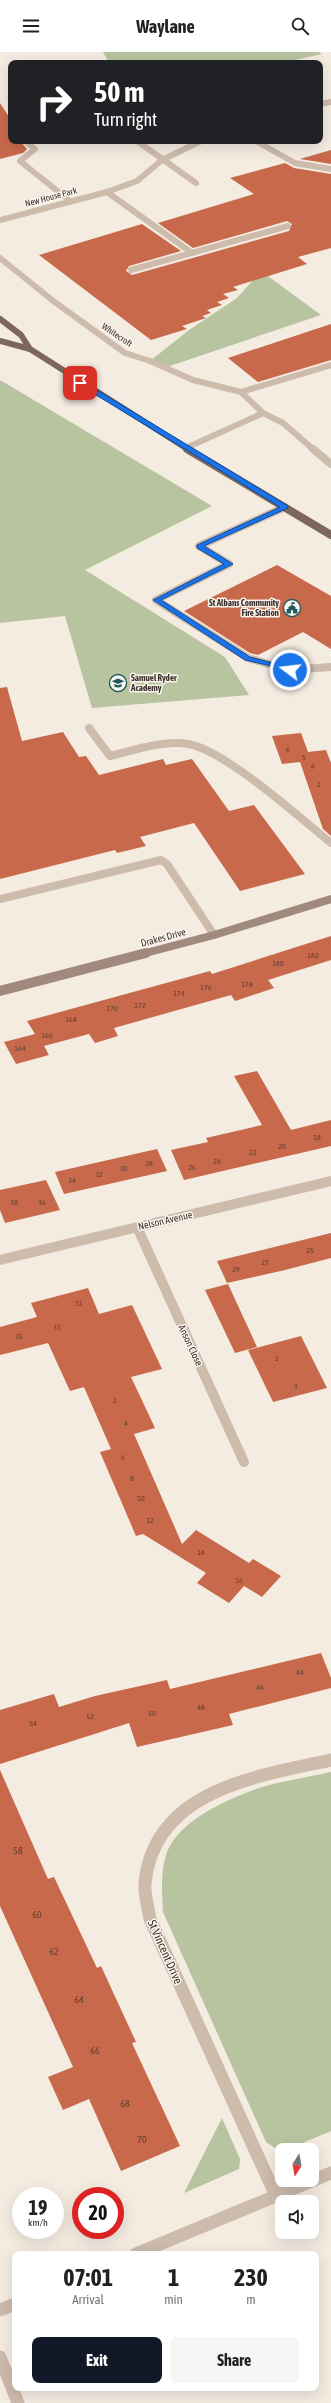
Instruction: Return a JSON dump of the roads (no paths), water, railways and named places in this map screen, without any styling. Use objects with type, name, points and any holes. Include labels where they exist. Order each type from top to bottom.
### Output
[{"type":"main road","points":[[0,319],[21,335],[30,349]]},
{"type":"main road","points":[[0,341],[30,349],[186,448],[331,535]]},
{"type":"street","points":[[28,144],[35,149],[20,161],[70,202]]},
{"type":"street","points":[[141,144],[196,183]]},
{"type":"street","name":"New House Park","points":[[0,220],[107,192],[137,181],[162,160],[195,144]]},
{"type":"street","points":[[261,144],[295,164],[331,169]]},
{"type":"street","points":[[107,192],[192,253]]},
{"type":"street","points":[[131,270],[288,226]]},
{"type":"street","name":"Whitecroft","points":[[0,258],[52,300],[125,353],[150,361],[193,380],[241,392],[263,413],[282,422],[331,464]]},
{"type":"street","points":[[241,392],[331,365]]},
{"type":"street","points":[[186,448],[263,413]]},
{"type":"street","points":[[285,507],[199,546],[229,564],[156,600],[248,658],[290,670],[331,667]]},
{"type":"street","points":[[89,728],[110,756],[161,745],[189,744],[213,753],[331,843]]},
{"type":"street","points":[[0,899],[161,860],[167,864],[214,935]]},
{"type":"street","name":"Drakes Drive","points":[[0,991],[214,935],[331,899]]},
{"type":"street","name":"Nelson Avenue","points":[[0,1260],[331,1181]]},
{"type":"street","name":"Anson Close","points":[[137,1227],[244,1462]]},
{"type":"street","name":"St Vincent Drive","points":[[276,2195],[150,1919],[145,1884],[149,1858],[160,1834],[178,1813],[207,1795],[249,1778],[331,1760]]},
{"type":"street","points":[[278,2195],[331,2173]]},
{"type":"street","points":[[143,2251],[275,2196]]},
{"type":"street","points":[[0,2310],[12,2305]]},
{"type":"street","points":[[0,2357],[12,2388]]},
{"type":"street","points":[[13,2391],[18,2403]]},
{"type":"place","name":"St Albans Community Fire Station","points":[[292,608]]},
{"type":"place","name":"Samuel Ryder Academy","points":[[118,683]]}]
